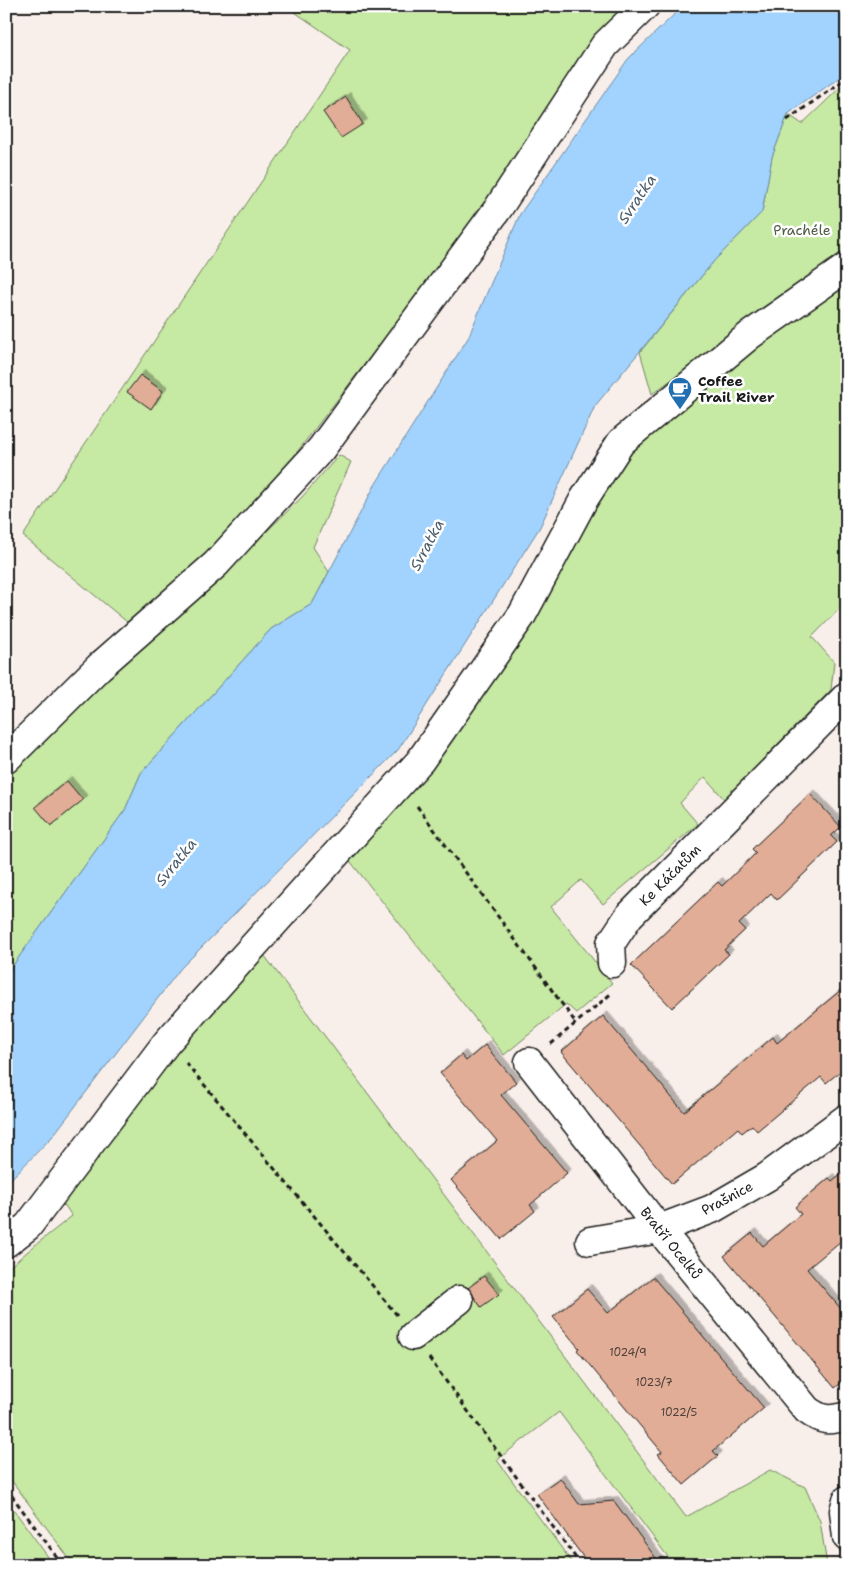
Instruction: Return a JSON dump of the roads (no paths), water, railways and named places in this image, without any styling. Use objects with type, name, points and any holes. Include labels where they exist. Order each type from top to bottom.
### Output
[{"type":"street","points":[[6,759],[98,667],[216,564],[321,449],[497,210],[605,45],[645,6]]},
{"type":"street","points":[[6,1243],[28,1226],[168,1042],[420,762],[522,615],[584,499],[621,442],[750,335],[847,267]]},
{"type":"street","name":"Ke Káčatům","points":[[612,963],[611,943],[629,916],[847,696]]},
{"type":"street","name":"Bratří Ocelků","points":[[529,1062],[659,1229],[806,1410],[818,1418],[832,1420],[847,1416]]},
{"type":"street","name":"Prašnice","points":[[590,1241],[659,1229],[712,1209],[766,1177],[847,1118]]},
{"type":"street","points":[[413,1336],[459,1300]]},
{"type":"street","points":[[847,1500],[844,1511],[847,1537]]},
{"type":"water","name":"Svratka","points":[[683,6],[847,6],[847,72],[788,114],[772,157],[762,212],[714,261],[595,406],[540,527],[398,750],[181,968],[52,1137],[6,1184],[6,975],[125,810],[141,773],[271,629],[312,604],[375,485],[468,338],[520,214],[628,59]]},
{"type":"place","name":"Coffee Trail River","points":[[680,410]]},
{"type":"park label","name":"Prachéle","points":[[802,230]]}]
